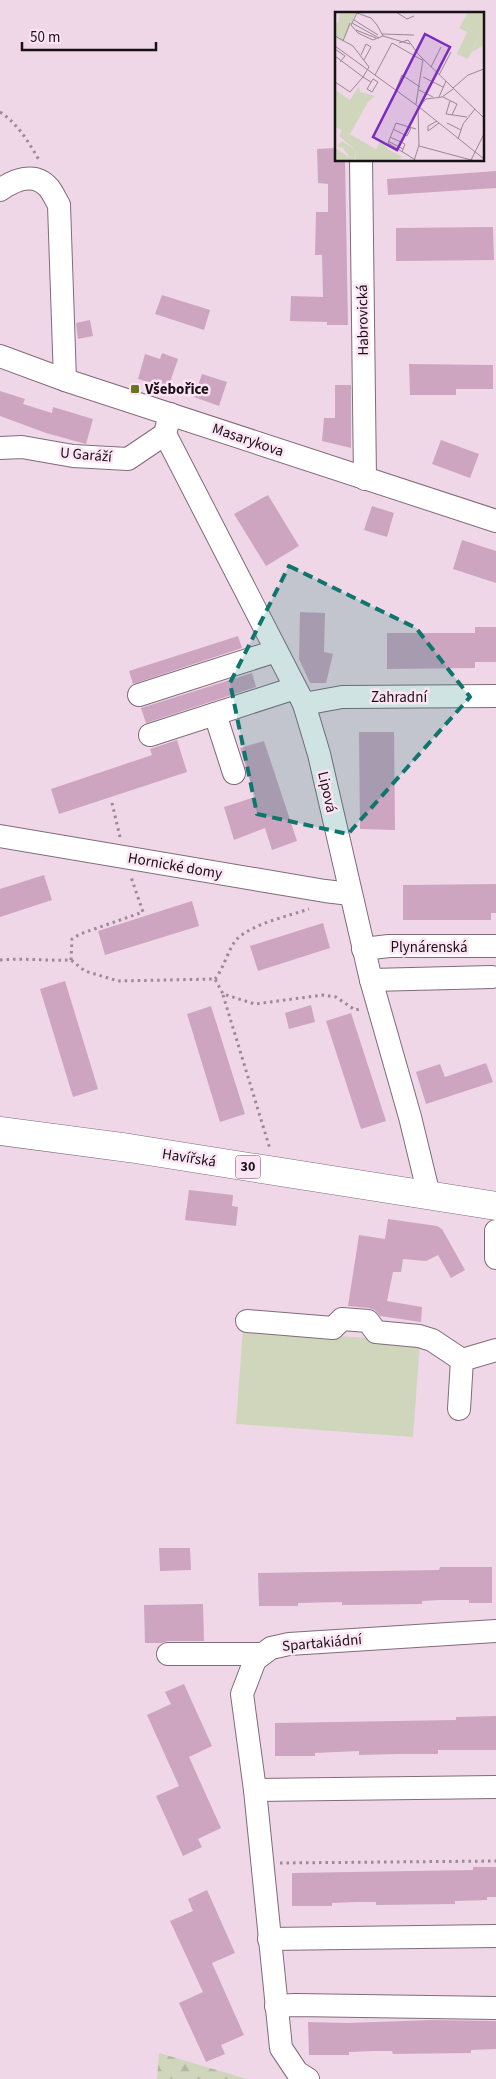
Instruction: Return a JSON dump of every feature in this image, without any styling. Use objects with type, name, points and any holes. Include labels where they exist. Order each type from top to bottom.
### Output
[{"type":"main road","name":"Havířská","points":[[0,1131],[496,1206]]},
{"type":"street","name":"Habrovická","points":[[361,161],[365,479]]},
{"type":"street","points":[[0,190],[15,180],[36,179],[49,187],[59,206],[65,380]]},
{"type":"street","name":"Masarykova","points":[[0,356],[65,380],[168,424],[365,479],[496,521]]},
{"type":"street","name":"U Garáží","points":[[0,448],[22,448],[73,456],[128,459],[168,424]]},
{"type":"street","name":"Lipová","points":[[168,424],[299,696],[319,754],[363,949],[377,1005],[410,1117],[429,1195]]},
{"type":"street","points":[[138,695],[276,651]]},
{"type":"street","name":"Zahradní","points":[[150,735],[215,714],[299,696],[496,696]]},
{"type":"street","points":[[215,714],[234,773]]},
{"type":"street","name":"Hornické domy","points":[[0,836],[350,894]]},
{"type":"street","name":"Plynárenská","points":[[363,949],[389,946],[496,946]]},
{"type":"street","points":[[371,980],[492,977]]},
{"type":"street","points":[[496,1231],[496,1258]]},
{"type":"street","points":[[247,1321],[333,1328],[342,1319],[368,1321],[376,1332],[419,1336],[432,1340],[462,1360]]},
{"type":"street","points":[[462,1360],[496,1350]]},
{"type":"street","points":[[459,1409],[462,1360]]},
{"type":"street","name":"Spartakiádní","points":[[308,2079],[297,2072],[281,2048],[255,1790],[242,1694],[255,1660],[271,1648],[289,1644],[496,1630]]},
{"type":"street","points":[[168,1654],[262,1654]]},
{"type":"street","points":[[255,1790],[496,1787]]},
{"type":"street","points":[[270,1939],[293,1937],[496,1936]]},
{"type":"street","points":[[276,2006],[496,2008]]},
{"type":"path","points":[[0,112],[25,136],[40,162],[49,187]]},
{"type":"path","points":[[71,960],[72,939],[80,934],[143,912],[125,858],[112,803]]},
{"type":"path","points":[[215,980],[223,970],[236,939],[252,929],[316,907],[325,891]]},
{"type":"path","points":[[0,960],[71,960],[85,971],[118,982],[166,979],[215,980]]},
{"type":"path","points":[[215,980],[223,994],[277,1172]]},
{"type":"path","points":[[223,994],[255,1004],[323,995],[336,997],[355,1010],[377,1005]]},
{"type":"path","points":[[262,1863],[496,1861]]},
{"type":"highlighted area","points":[[289,566],[416,628],[470,697],[348,834],[257,814],[230,683]]},
{"type":"green space","points":[[243,1329],[420,1342],[413,1437],[236,1424]]},
{"type":"green space","points":[[159,2053],[247,2079],[157,2079]]},
{"type":"building","points":[[335,148],[335,161],[345,161],[348,325],[327,325],[327,322],[290,321],[291,296],[323,297],[322,255],[315,255],[316,212],[328,212],[328,184],[318,183],[317,149]]},
{"type":"building","points":[[496,171],[496,188],[388,195],[387,179]]},
{"type":"building","points":[[493,227],[494,260],[396,261],[396,228]]},
{"type":"building","points":[[162,295],[210,310],[204,330],[155,314]]},
{"type":"building","points":[[90,320],[93,336],[78,339],[76,323]]},
{"type":"building","points":[[162,353],[178,359],[168,388],[138,379],[145,354],[160,359]]},
{"type":"building","points":[[409,364],[493,365],[493,389],[456,389],[456,395],[410,395]]},
{"type":"building","points":[[202,374],[227,382],[219,406],[194,397]]},
{"type":"building","points":[[335,385],[351,385],[351,448],[322,441],[324,418],[335,418]]},
{"type":"building","points":[[0,391],[25,399],[23,404],[52,413],[53,407],[93,419],[86,444],[46,433],[0,416]]},
{"type":"building","points":[[441,440],[479,454],[470,478],[432,464]]},
{"type":"building","points":[[268,495],[299,546],[266,566],[234,514]]},
{"type":"building","points":[[372,506],[394,513],[387,537],[364,530]]},
{"type":"building","points":[[462,540],[496,551],[496,583],[453,569]]},
{"type":"building","points":[[300,612],[325,613],[324,652],[333,654],[326,683],[310,683],[299,659]]},
{"type":"building","points":[[475,627],[496,627],[496,662],[475,662],[475,668],[387,669],[387,633],[475,633]]},
{"type":"building","points":[[238,636],[242,648],[133,684],[129,671]]},
{"type":"building","points":[[252,673],[256,687],[146,723],[141,708]]},
{"type":"building","points":[[359,732],[394,732],[395,830],[360,829]]},
{"type":"building","points":[[177,740],[187,772],[59,814],[51,789],[152,755],[150,749]]},
{"type":"building","points":[[264,741],[297,841],[272,850],[265,828],[234,840],[224,807],[255,797],[240,748]]},
{"type":"building","points":[[44,875],[52,900],[0,917],[0,889]]},
{"type":"building","points":[[496,884],[496,913],[491,913],[491,920],[403,920],[403,885]]},
{"type":"building","points":[[192,901],[199,926],[105,955],[98,931]]},
{"type":"building","points":[[323,923],[330,948],[258,971],[250,946]]},
{"type":"building","points":[[65,981],[98,1089],[73,1097],[40,989]]},
{"type":"building","points":[[311,1005],[315,1022],[289,1029],[285,1013]]},
{"type":"building","points":[[211,1006],[245,1114],[220,1122],[187,1014]]},
{"type":"building","points":[[351,1013],[386,1121],[361,1129],[326,1021]]},
{"type":"building","points":[[486,1063],[493,1082],[426,1104],[416,1072],[440,1064],[445,1077]]},
{"type":"building","points":[[189,1190],[233,1195],[232,1206],[238,1207],[236,1226],[185,1220]]},
{"type":"building","points":[[388,1219],[437,1226],[442,1229],[465,1270],[451,1278],[438,1255],[426,1261],[403,1259],[401,1272],[393,1272],[387,1301],[422,1307],[421,1322],[380,1316],[375,1310],[369,1308],[348,1306],[359,1235],[385,1239]]},
{"type":"building","points":[[159,1548],[190,1548],[191,1570],[160,1571]]},
{"type":"building","points":[[440,1567],[492,1567],[492,1603],[469,1603],[469,1600],[440,1600],[422,1601],[422,1604],[342,1605],[342,1602],[298,1603],[298,1606],[259,1606],[258,1573],[439,1570]]},
{"type":"building","points":[[203,1604],[204,1641],[145,1643],[144,1605]]},
{"type":"building","points":[[184,1684],[212,1746],[189,1757],[221,1828],[198,1839],[202,1847],[183,1856],[156,1796],[179,1786],[147,1715],[171,1704],[165,1692]]},
{"type":"building","points":[[496,1716],[496,1750],[438,1750],[438,1754],[359,1755],[359,1751],[315,1753],[315,1756],[275,1756],[275,1723],[456,1720],[456,1717]]},
{"type":"building","points":[[473,1867],[496,1867],[496,1897],[487,1897],[487,1900],[455,1901],[455,1904],[376,1905],[376,1902],[357,1902],[332,1903],[332,1906],[292,1906],[292,1873],[473,1870]]},
{"type":"building","points":[[207,1890],[235,1953],[212,1963],[244,2035],[221,2045],[225,2054],[206,2062],[179,2003],[203,1992],[170,1921],[193,1911],[188,1899]]},
{"type":"building","points":[[432,2020],[496,2021],[496,2049],[471,2050],[471,2053],[393,2054],[392,2051],[374,2051],[349,2052],[349,2055],[309,2055],[308,2022],[347,2023]]},
{"type":"place","name":"Všebořice","points":[[135,389]]}]
